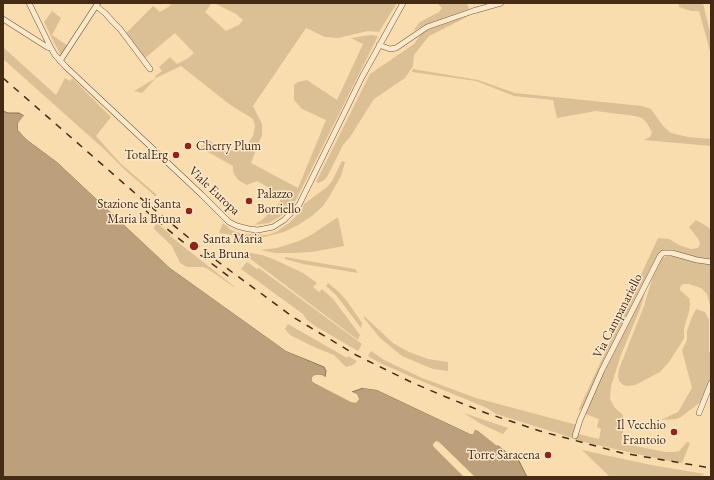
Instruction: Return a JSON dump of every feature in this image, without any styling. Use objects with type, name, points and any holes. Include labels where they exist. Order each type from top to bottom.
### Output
[{"type":"street","name":"Viale Europa","points":[[29,3],[51,48],[60,61],[229,222],[236,226],[258,230],[273,227],[284,220],[299,205],[362,77],[403,3]]},
{"type":"street","points":[[379,45],[390,49],[396,48],[427,27],[501,3]]},
{"type":"street","points":[[60,61],[97,5],[120,29],[150,69]]},
{"type":"street","points":[[3,19],[46,47],[51,48]]},
{"type":"street","name":"Via Campanariello","points":[[575,436],[585,408],[602,370],[660,256],[666,252],[696,260],[711,262]]},
{"type":"street","points":[[699,413],[711,383]]},
{"type":"shaded area","points":[[171,3],[212,3],[205,12],[226,31],[239,25],[243,20],[236,14],[214,3],[397,3],[379,32],[368,31],[338,38],[325,37],[306,28],[253,106],[262,124],[262,135],[251,163],[298,188],[326,120],[302,109],[294,100],[294,85],[298,82],[307,80],[337,100],[363,44],[351,38],[371,35],[378,36],[293,206],[288,212],[269,223],[254,225],[262,220],[280,202],[280,199],[266,186],[257,181],[247,185],[238,180],[233,172],[233,166],[201,148],[207,139],[226,151],[244,149],[253,136],[255,126],[253,119],[229,104],[181,66],[156,78],[155,76],[162,71],[159,67],[170,57],[177,64],[187,59],[194,53],[175,33],[144,59],[125,34],[153,6],[160,12],[170,6]]},
{"type":"shaded area","points":[[467,3],[469,9],[424,25],[413,31],[420,22],[439,12],[442,8],[438,4]]},
{"type":"shaded area","points":[[679,3],[703,3],[711,36],[711,55],[699,11],[691,11],[679,7]]},
{"type":"shaded area","points":[[52,11],[61,18],[52,35],[68,46],[61,56],[44,22]]},
{"type":"shaded area","points":[[469,16],[429,36],[414,55],[413,66],[405,78],[374,99],[350,137],[343,145],[327,177],[323,181],[318,183],[316,182],[370,74],[414,44],[421,34],[430,29]]},
{"type":"shaded area","points":[[3,47],[56,95],[65,78],[70,81],[72,78],[111,117],[96,136],[120,163],[157,195],[155,196],[125,170],[105,150],[3,59]]},
{"type":"shaded area","points":[[413,69],[478,80],[515,93],[642,106],[651,109],[663,126],[671,133],[688,137],[711,139],[711,146],[644,140],[650,137],[652,132],[642,118],[635,116],[596,111],[557,118],[553,100],[514,96],[476,81],[412,72]]},
{"type":"shaded area","points":[[156,78],[142,93],[134,91]]},
{"type":"shaded area","points":[[3,111],[8,113],[19,113],[24,116],[18,123],[18,130],[26,139],[57,162],[170,268],[286,351],[324,367],[326,371],[325,377],[322,375],[312,377],[314,383],[356,403],[357,394],[352,392],[363,388],[377,390],[470,434],[475,430],[478,431],[514,458],[518,459],[527,477],[3,477]]},
{"type":"shaded area","points":[[342,161],[345,162],[341,176],[323,206],[312,216],[298,225],[284,232],[265,237],[245,237],[219,233],[223,223],[231,230],[242,234],[267,235],[276,232],[289,223],[302,210],[304,204],[327,187],[332,181]]},
{"type":"shaded area","points":[[338,217],[344,246],[312,252],[291,253],[276,253],[260,250],[277,248],[299,241]]},
{"type":"shaded area","points":[[696,220],[711,229],[711,260],[698,259],[671,251],[662,251],[584,407],[578,411],[658,238],[669,239],[679,245],[691,249],[698,248],[700,244],[699,240],[689,227]]},
{"type":"shaded area","points":[[157,223],[171,235],[170,236],[235,287],[208,269],[203,267],[187,267],[180,263],[172,246],[154,229]]},
{"type":"shaded area","points":[[240,251],[262,255],[273,259],[303,273],[317,283],[313,287],[319,292],[322,289],[333,299],[360,335],[358,340]]},
{"type":"shaded area","points":[[670,255],[711,265],[711,309],[707,294],[701,288],[689,284],[683,284],[680,287],[680,290],[689,298],[690,304],[684,328],[684,338],[680,345],[660,372],[635,385],[623,385],[619,381],[619,369],[661,258]]},
{"type":"shaded area","points":[[285,257],[355,269],[358,273],[303,264],[285,259]]},
{"type":"shaded area","points":[[247,262],[257,269],[259,268],[362,344],[358,351],[315,326],[306,319],[303,314],[241,269]]},
{"type":"shaded area","points":[[328,283],[347,301],[362,323],[361,328],[336,295],[326,286]]},
{"type":"shaded area","points":[[648,283],[640,309],[621,355],[611,386],[610,399],[625,420],[621,443],[665,452],[674,452],[679,451],[687,442],[690,443],[682,463],[575,440],[578,434],[599,439],[601,429],[597,427],[599,419],[585,414],[595,390]]},
{"type":"shaded area","points":[[696,309],[705,312],[709,320],[711,378],[702,401],[681,417],[676,419],[661,420],[678,412],[692,388],[682,350],[687,340],[687,331]]},
{"type":"shaded area","points":[[364,316],[393,343],[409,352],[428,359],[448,362],[448,371],[433,369],[402,356],[380,338]]},
{"type":"shaded area","points":[[288,324],[347,358],[348,356],[357,361],[353,365],[346,367],[334,355],[290,335],[285,329]]},
{"type":"shaded area","points":[[371,351],[384,360],[422,378],[476,398],[577,425],[573,438],[496,414],[487,408],[378,362],[368,356]]},
{"type":"shaded area","points":[[464,413],[508,428],[503,434],[481,424]]},
{"type":"shaded area","points":[[582,450],[651,465],[705,474],[698,477],[610,477]]},
{"type":"pier","points":[[25,114],[26,116],[20,124],[20,129],[27,137],[58,161],[171,266],[287,349],[317,361],[326,367],[286,351],[170,268],[57,162],[26,139],[18,130],[18,123]]},
{"type":"pier","points":[[315,375],[322,375],[327,378],[316,377],[314,380],[315,382],[355,401],[355,395],[350,391],[357,394],[359,399],[356,403],[351,402],[314,383],[312,381],[312,377]]},
{"type":"pier","points":[[361,386],[378,388],[471,432],[475,429],[479,429],[498,444],[497,446],[478,431],[475,430],[473,434],[470,434],[377,390],[363,388]]},
{"type":"pier","points":[[436,441],[439,442],[475,477],[464,477],[433,446]]},
{"type":"railway","points":[[3,78],[144,201],[217,261],[293,317],[356,355],[411,382],[446,397],[486,413],[540,431],[622,453],[711,468]]},
{"type":"railway","points":[[146,211],[178,238],[232,279]]},
{"type":"place","name":"Cherry Plum","points":[[188,146]]},
{"type":"place","name":"TotalErg","points":[[176,155]]},
{"type":"place","name":"Palazzo Borriello","points":[[249,201]]},
{"type":"place","name":"Stazione di Santa Maria la Bruna","points":[[189,211]]},
{"type":"place","name":"Santa Maria La Bruna","points":[[194,246]]},
{"type":"place","name":"Il Vecchio Frantoio","points":[[674,432]]},
{"type":"place","name":"Torre Saracena","points":[[548,455]]}]
